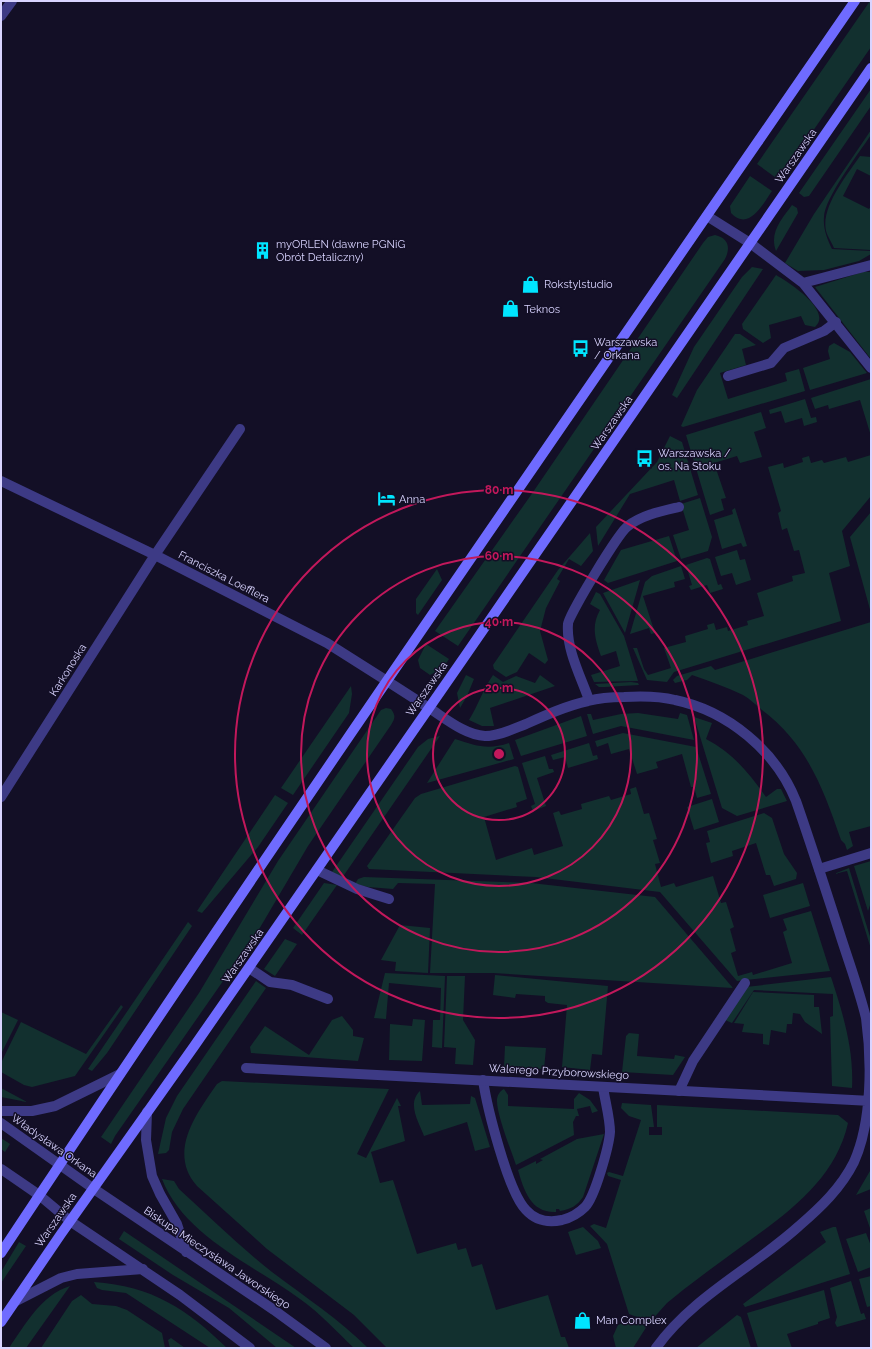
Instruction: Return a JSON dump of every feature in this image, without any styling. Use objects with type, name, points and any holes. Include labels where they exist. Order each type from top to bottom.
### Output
[{"type":"main road","points":[[1,1253],[120,1074],[387,681],[855,1]]},
{"type":"main road","name":"Warszawska","points":[[1,1322],[70,1221],[94,1189],[317,870],[871,68]]},
{"type":"street","points":[[1,16],[12,1]]},
{"type":"street","points":[[707,216],[750,244],[803,283],[836,322],[871,368]]},
{"type":"street","points":[[803,283],[867,264],[871,265]]},
{"type":"street","points":[[728,376],[771,363],[784,348],[824,331],[836,322]]},
{"type":"street","name":"Karkonoska","points":[[1,797],[155,555],[240,429]]},
{"type":"street","name":"Franciszka Loefflera","points":[[1,481],[155,555],[326,643],[460,728],[483,736],[490,736],[509,731],[589,700],[633,696],[674,700],[704,710],[726,721],[744,733],[768,757],[792,790],[866,1017],[871,1061],[871,1101],[862,1145],[845,1178],[834,1192],[776,1246],[684,1316],[656,1348]]},
{"type":"street","points":[[589,700],[568,636],[568,620],[610,550],[626,527],[647,516],[679,507]]},
{"type":"street","points":[[819,869],[871,853]]},
{"type":"street","points":[[317,870],[357,889],[389,899]]},
{"type":"street","points":[[249,968],[270,982],[292,985],[328,999]]},
{"type":"street","points":[[679,1091],[692,1060],[745,983]]},
{"type":"street","name":"Walerego Przyborowskiego","points":[[246,1068],[871,1101]]},
{"type":"street","points":[[1,1111],[32,1111],[55,1106],[120,1074]]},
{"type":"street","points":[[483,1080],[489,1113],[514,1191],[526,1210],[539,1219],[549,1221],[560,1220],[575,1215],[585,1208],[592,1196],[610,1133],[603,1087]]},
{"type":"street","points":[[147,1112],[146,1140],[150,1168],[160,1194],[177,1224],[186,1252]]},
{"type":"street","name":"Władysława Orkana","points":[[1,1123],[94,1189]]},
{"type":"street","points":[[1,1169],[40,1195],[70,1221],[143,1269],[250,1348]]},
{"type":"street","name":"Biskupa Mieczysława Jaworskiego","points":[[94,1189],[274,1310],[326,1348]]},
{"type":"street","points":[[16,1301],[69,1276],[143,1269]]},
{"type":"green space","points":[[870,1],[871,47],[779,180],[757,164]]},
{"type":"green space","points":[[871,89],[871,106],[809,196],[804,197],[799,193]]},
{"type":"green space","points":[[871,130],[871,135],[843,175],[830,199],[824,217],[824,226],[832,249],[871,251],[871,254],[859,261],[824,270],[798,271],[785,263],[814,214]]},
{"type":"green space","points":[[860,156],[871,157],[871,176],[857,169],[843,196],[869,209],[871,206],[871,250],[834,248],[827,234],[825,225],[827,214],[835,193]]},
{"type":"green space","points":[[750,176],[772,191],[760,209],[750,218],[738,218],[731,213],[730,206]]},
{"type":"green space","points":[[792,205],[797,208],[798,213],[776,251],[774,244],[775,232]]},
{"type":"green space","points":[[715,235],[723,238],[727,244],[728,251],[725,259],[458,646],[435,631],[531,495],[703,243],[708,237]]},
{"type":"green space","points":[[752,267],[763,269],[677,398],[672,395],[694,347],[742,277]]},
{"type":"green space","points":[[863,272],[871,272],[871,359],[815,287]]},
{"type":"green space","points":[[776,275],[791,284],[808,298],[818,313],[819,320],[815,327],[805,325],[801,316],[769,325],[771,338],[763,343],[743,329],[742,324]]},
{"type":"green space","points":[[735,334],[740,334],[756,345],[742,349],[746,365],[720,373],[728,399],[787,381],[785,373],[799,369],[805,391],[683,427],[681,426],[697,390]]},
{"type":"green space","points":[[834,343],[850,352],[867,373],[810,390],[803,368],[830,359],[828,351],[829,346]]},
{"type":"green space","points":[[871,379],[871,436],[860,400],[829,409],[828,405],[815,409],[811,398]]},
{"type":"green space","points":[[805,399],[811,418],[816,417],[817,422],[804,426],[802,418],[785,423],[781,411],[770,414],[769,410]]},
{"type":"green space","points":[[761,412],[766,428],[754,432],[762,457],[740,463],[737,456],[714,463],[726,498],[721,499],[724,510],[710,515],[686,435]]},
{"type":"green space","points":[[670,436],[682,442],[698,495],[680,501],[674,480],[630,494],[598,546],[596,527],[657,462]]},
{"type":"green space","points":[[871,455],[871,496],[842,531],[850,566],[829,573],[841,621],[674,672],[667,682],[647,680],[633,648],[637,648],[644,669],[648,675],[671,668],[664,648],[686,642],[685,636],[708,629],[707,625],[714,623],[716,630],[727,627],[728,631],[748,625],[747,621],[764,616],[757,593],[793,581],[792,576],[805,573],[799,550],[794,551],[787,528],[782,530],[778,513],[781,511],[768,467],[783,463],[784,468],[803,462],[802,458],[809,456],[811,463],[822,460],[824,463],[846,457],[848,462]]},
{"type":"green space","points":[[700,498],[712,537],[708,551],[681,559],[673,535],[689,530],[681,504]]},
{"type":"green space","points":[[735,508],[747,546],[743,547],[741,543],[722,549],[714,520],[733,514],[732,510]]},
{"type":"green space","points":[[871,512],[871,613],[850,537]]},
{"type":"green space","points":[[590,533],[593,551],[581,566],[569,559],[557,579],[560,581],[546,608],[540,631],[548,660],[545,664],[529,653],[517,672],[506,677],[494,669],[493,665],[558,570]]},
{"type":"green space","points":[[669,536],[677,561],[608,583],[604,580],[621,550]]},
{"type":"green space","points":[[737,550],[740,560],[745,559],[751,580],[736,585],[732,573],[721,576],[715,557]]},
{"type":"green space","points":[[707,558],[710,559],[718,585],[721,584],[723,589],[710,593],[707,585],[691,590],[689,586],[692,585],[686,565]]},
{"type":"green space","points":[[681,566],[685,579],[674,582],[675,587],[643,596],[655,633],[651,634],[649,628],[630,634],[645,582],[652,576]]},
{"type":"green space","points":[[437,569],[442,580],[418,615],[416,613],[416,599]]},
{"type":"green space","points":[[640,580],[625,633],[603,593]]},
{"type":"green space","points":[[596,592],[600,594],[624,636],[638,681],[594,682],[591,675],[620,666],[616,651],[601,656],[599,650],[595,627],[600,610],[590,604]]},
{"type":"green space","points":[[871,622],[871,826],[849,832],[853,846],[847,850],[845,844],[841,840],[812,768],[791,737],[778,723],[748,698],[730,689],[692,675],[687,680],[675,683],[673,680],[677,676],[711,666],[715,670]]},
{"type":"green space","points":[[426,644],[449,659],[443,668],[430,675],[420,668],[418,660]]},
{"type":"green space","points":[[466,675],[474,679],[460,708],[457,693]]},
{"type":"green space","points":[[493,675],[503,682],[516,676],[535,683],[540,675],[555,686],[490,708],[494,726],[482,726],[469,720]]},
{"type":"green space","points":[[638,683],[639,685],[599,687],[595,684]]},
{"type":"green space","points":[[351,686],[352,694],[349,713],[293,795],[281,788]]},
{"type":"green space","points":[[386,708],[391,709],[394,713],[394,719],[391,725],[308,846],[258,931],[115,1136],[111,1144],[101,1137],[199,993],[278,861],[381,710]]},
{"type":"green space","points":[[638,713],[678,719],[680,713],[687,715],[694,740],[621,726],[593,734],[587,714],[591,714],[593,720],[621,714]]},
{"type":"green space","points":[[581,716],[587,736],[521,756],[515,740]]},
{"type":"green space","points":[[694,717],[712,723],[706,739],[740,764],[766,797],[777,789],[781,789],[787,801],[737,816],[722,808]]},
{"type":"green space","points":[[623,733],[696,747],[711,794],[697,798],[694,787],[691,787],[682,754],[656,762],[658,768],[637,774],[629,749],[611,754],[608,743],[597,747],[595,741]]},
{"type":"green space","points":[[440,736],[342,878],[332,872],[418,747],[428,739]]},
{"type":"green space","points":[[455,739],[469,744],[488,747],[509,743],[514,759],[427,783]]},
{"type":"green space","points":[[589,743],[593,756],[597,755],[598,759],[568,768],[565,757],[553,760],[551,755]]},
{"type":"green space","points":[[545,756],[549,769],[553,769],[554,772],[537,778],[546,806],[533,811],[531,806],[535,804],[522,763]]},
{"type":"green space","points":[[515,766],[518,767],[527,799],[516,803],[517,807],[484,817],[496,860],[532,848],[534,855],[563,846],[553,813],[559,811],[561,815],[582,809],[581,804],[609,796],[611,800],[631,794],[630,789],[636,787],[644,814],[649,813],[657,839],[653,840],[660,863],[655,864],[661,887],[674,883],[676,887],[713,876],[721,903],[726,902],[734,927],[730,929],[736,951],[731,953],[738,976],[752,972],[753,975],[792,963],[783,932],[787,930],[783,919],[811,911],[830,971],[737,981],[660,892],[536,877],[369,869],[367,866],[415,798],[421,794]]},
{"type":"green space","points":[[275,795],[288,803],[258,847],[202,913],[197,911]]},
{"type":"green space","points":[[712,799],[719,822],[694,830],[687,807]]},
{"type":"green space","points":[[764,813],[772,818],[784,854],[797,873],[796,879],[774,886],[770,875],[766,875],[756,843],[732,851],[733,856],[711,863],[706,843],[710,842],[707,831]]},
{"type":"green space","points":[[871,861],[871,902],[868,911],[854,866]]},
{"type":"green space","points":[[849,868],[871,940],[871,949],[847,871],[834,874]]},
{"type":"green space","points":[[364,877],[531,883],[655,897],[733,988],[493,973],[430,973],[435,884],[398,883],[393,889],[368,887],[355,884],[358,879]]},
{"type":"green space","points":[[324,883],[337,885],[302,935],[293,928]]},
{"type":"green space","points":[[803,883],[810,906],[770,918],[763,895]]},
{"type":"green space","points":[[188,922],[192,926],[107,1053],[92,1071],[88,1069]]},
{"type":"green space","points":[[400,925],[430,928],[428,973],[395,971],[396,962],[381,960]]},
{"type":"green space","points":[[285,939],[297,944],[275,976],[264,969]]},
{"type":"green space","points":[[385,973],[445,976],[442,1048],[432,1047],[433,1020],[440,1020],[441,988],[389,983],[386,1019],[374,1018]]},
{"type":"green space","points":[[495,975],[608,986],[602,1055],[592,1054],[590,1070],[562,1067],[567,1005],[548,1003],[545,1001],[545,996],[516,994],[515,998],[493,995]]},
{"type":"green space","points":[[447,976],[465,976],[463,1020],[475,1040],[473,1065],[455,1064],[456,1048],[444,1047]]},
{"type":"green space","points":[[831,977],[847,1032],[851,1059],[852,1088],[832,1086],[830,1017],[833,1016],[833,994],[754,990],[732,1023],[725,1020],[746,987]]},
{"type":"green space","points":[[256,981],[266,988],[183,1109],[172,1132],[169,1150],[166,1153],[158,1154],[166,1118],[177,1096]]},
{"type":"green space","points":[[753,992],[814,995],[814,1007],[819,1007],[822,1034],[805,1022],[800,1014],[793,1013],[792,1024],[787,1024],[786,1033],[771,1030],[769,1045],[763,1044],[763,1034],[742,1032],[744,1024],[734,1023]]},
{"type":"green space","points":[[121,1005],[123,1007],[75,1076],[32,1087],[24,1085],[1,1072],[1,1063],[21,1022],[86,1054]]},
{"type":"green space","points":[[1,1012],[18,1020],[1,1054]]},
{"type":"green space","points":[[342,1016],[353,1030],[353,1036],[364,1038],[358,1061],[251,1053],[250,1047],[265,1026],[309,1055],[332,1020]]},
{"type":"green space","points":[[413,1019],[425,1020],[422,1061],[389,1060],[390,1024],[412,1026]]},
{"type":"green space","points":[[629,1033],[639,1034],[637,1056],[674,1059],[675,1055],[685,1057],[673,1075],[622,1072],[626,1036]]},
{"type":"green space","points":[[505,1046],[546,1048],[544,1069],[504,1067]]},
{"type":"green space","points":[[222,1081],[389,1089],[357,1154],[366,1158],[397,1098],[401,1106],[398,1106],[405,1141],[371,1152],[380,1183],[393,1180],[417,1254],[456,1243],[458,1250],[466,1248],[472,1267],[482,1264],[496,1310],[548,1295],[561,1337],[565,1337],[569,1348],[387,1348],[354,1315],[267,1249],[197,1186],[188,1173],[185,1160],[185,1146],[188,1133],[201,1107],[217,1084]]},
{"type":"green space","points":[[1,1088],[27,1102],[1,1097]]},
{"type":"green space","points":[[504,1089],[508,1095],[508,1106],[574,1109],[574,1099],[579,1093],[590,1100],[598,1111],[592,1113],[590,1106],[577,1109],[579,1116],[576,1116],[573,1122],[574,1135],[516,1165],[501,1122],[497,1105],[498,1096]]},
{"type":"green space","points":[[420,1091],[422,1105],[470,1104],[471,1096],[475,1098],[490,1147],[475,1151],[467,1122],[424,1136],[417,1120],[414,1108],[416,1096]]},
{"type":"green space","points":[[622,1103],[651,1105],[654,1127],[649,1127],[649,1135],[662,1135],[662,1127],[657,1127],[657,1105],[838,1115],[848,1123],[834,1160],[810,1191],[781,1217],[667,1303],[650,1322],[629,1314],[607,1244],[590,1226],[594,1224],[606,1228],[621,1180],[608,1176],[607,1173],[609,1172],[623,1176],[641,1120],[629,1116],[621,1108]]},
{"type":"green space","points":[[604,1134],[583,1197],[578,1203],[573,1207],[560,1211],[559,1209],[556,1209],[556,1212],[540,1209],[535,1205],[526,1193],[518,1170],[536,1161],[536,1164],[543,1160],[540,1159],[577,1139]]},
{"type":"green space","points":[[1,1138],[10,1144],[5,1152],[1,1149]]},
{"type":"green space","points":[[870,1171],[871,1189],[856,1195]]},
{"type":"green space","points":[[162,1179],[174,1181],[179,1189],[248,1252],[272,1272],[334,1318],[368,1348],[354,1348],[307,1304],[222,1248],[203,1233],[186,1217],[172,1199]]},
{"type":"green space","points":[[871,1208],[871,1231],[864,1211]]},
{"type":"green space","points":[[583,1227],[598,1241],[601,1248],[576,1255],[568,1232]]},
{"type":"green space","points":[[836,1227],[850,1274],[745,1307],[743,1304],[826,1242],[820,1232]]},
{"type":"green space","points":[[124,1231],[296,1348],[277,1348],[229,1308],[173,1275],[119,1239]]},
{"type":"green space","points":[[866,1233],[871,1246],[871,1267],[858,1272],[846,1239]]},
{"type":"green space","points":[[19,1242],[26,1246],[1,1283],[1,1272]]},
{"type":"green space","points":[[871,1276],[871,1306],[867,1307],[859,1279]]},
{"type":"green space","points":[[851,1281],[861,1314],[864,1313],[866,1319],[837,1327],[835,1323],[837,1317],[830,1288]]},
{"type":"green space","points":[[94,1282],[115,1284],[151,1294],[183,1311],[198,1322],[227,1348],[210,1348],[126,1293],[102,1290],[97,1288]]},
{"type":"green space","points":[[70,1286],[26,1348],[9,1348],[42,1304],[50,1296]]},
{"type":"green space","points":[[824,1290],[830,1318],[818,1322],[818,1324],[787,1334],[792,1348],[758,1348],[747,1313]]},
{"type":"green space","points":[[81,1295],[92,1304],[116,1306],[127,1310],[162,1333],[165,1348],[41,1348],[72,1301]]},
{"type":"green space","points":[[737,1315],[741,1317],[751,1348],[696,1348]]},
{"type":"green space","points":[[631,1320],[647,1326],[633,1348],[616,1348],[613,1336],[618,1325]]},
{"type":"green space","points":[[171,1338],[185,1348],[170,1348],[168,1340]]},
{"type":"place","name":"myORLEN (dawne PGNiG Obrót Detaliczny)","points":[[263,250]]},
{"type":"place","name":"Rokstylstudio","points":[[531,284]]},
{"type":"place","name":"Teknos","points":[[511,309]]},
{"type":"place","name":"Warszawska / Orkana","points":[[581,348]]},
{"type":"place","name":"Warszawska / os. Na Stoku","points":[[645,459]]},
{"type":"place","name":"Anna","points":[[386,499]]},
{"type":"place","name":"Man Complex","points":[[583,1320]]}]
